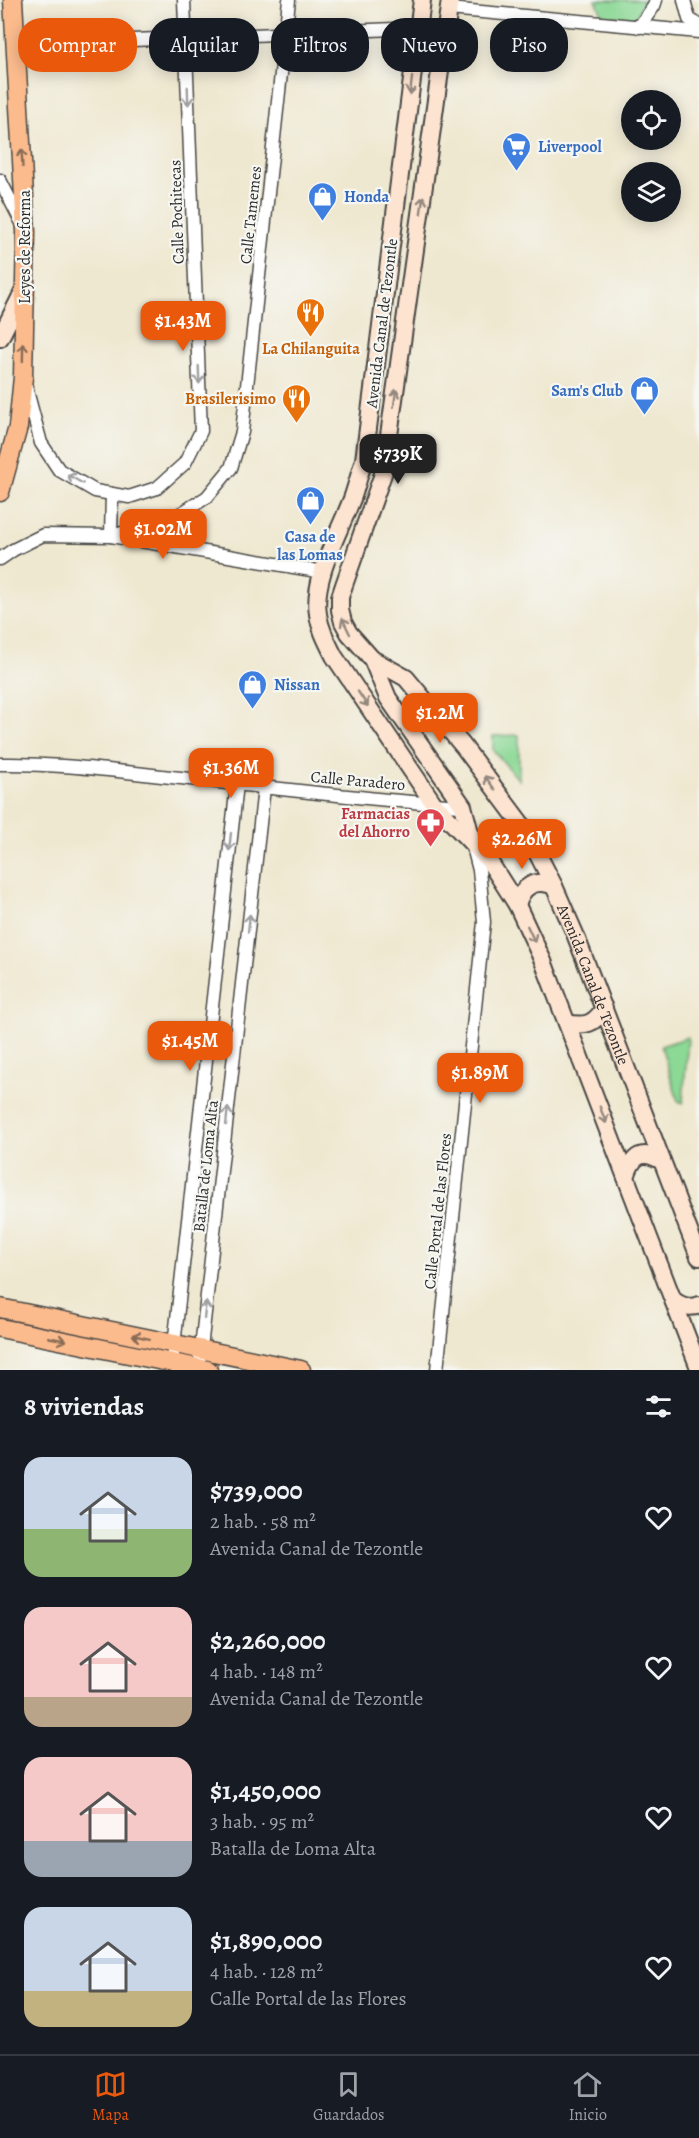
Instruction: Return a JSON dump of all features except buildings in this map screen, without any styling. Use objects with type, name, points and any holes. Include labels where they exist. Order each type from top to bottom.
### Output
[{"type":"main road","name":"Avenida Canal de Tezontle","points":[[419,18],[422,0]]},
{"type":"main road","name":"Leyes de Reforma","points":[[0,492],[18,427],[23,377],[25,288],[26,232],[11,2]]},
{"type":"main road","name":"Avenida Canal de Tezontle","points":[[450,5],[384,471],[340,597],[340,610],[349,633],[372,659],[388,698],[463,806],[472,841]]},
{"type":"main road","name":"Avenida Canal de Tezontle","points":[[412,72],[364,460],[323,572],[317,594],[317,612],[322,633],[334,656],[434,804],[489,861],[517,905],[543,961],[699,1368]]},
{"type":"main road","points":[[0,338],[25,288]]},
{"type":"main road","name":"Avenida Canal de Tezontle","points":[[372,659],[406,678],[463,746],[525,829],[554,885],[575,934],[699,1257]]},
{"type":"main road","points":[[517,905],[525,888],[534,883],[546,882],[554,885]]},
{"type":"main road","points":[[567,1023],[589,1024],[595,1021],[604,1008]]},
{"type":"main road","points":[[626,1177],[630,1163],[636,1158],[652,1155],[662,1161]]},
{"type":"main road","points":[[673,1300],[682,1306],[699,1305]]},
{"type":"main road","points":[[0,1308],[302,1370]]},
{"type":"main road","points":[[0,1328],[202,1369]]},
{"type":"street","name":"Calle Pochitecas","points":[[184,0],[185,18]]},
{"type":"street","name":"Calle Tamemes","points":[[288,18],[289,0]]},
{"type":"street","points":[[639,27],[656,0]]},
{"type":"street","points":[[684,0],[689,19],[699,26]]},
{"type":"street","points":[[450,5],[699,32]]},
{"type":"street","points":[[15,45],[149,40]]},
{"type":"street","name":"Calle Pochitecas","points":[[23,377],[41,443],[59,470],[95,491],[129,497],[157,488],[185,463],[201,431],[187,72]]},
{"type":"street","name":"Calle Tamemes","points":[[111,536],[170,520],[207,497],[231,468],[242,432],[283,72]]},
{"type":"street","points":[[0,180],[26,232]]},
{"type":"street","points":[[111,536],[112,494]]},
{"type":"street","points":[[0,559],[12,550],[44,535],[111,536],[323,572]]},
{"type":"street","name":"Calle Paradero","points":[[0,764],[100,769],[264,788],[463,806]]},
{"type":"street","name":"Batalla de Loma Alta","points":[[172,1362],[237,784]]},
{"type":"street","name":"Batalla de Loma Alta","points":[[202,1369],[201,1349],[264,788]]},
{"type":"street","name":"Calle Portal de las Flores","points":[[437,1370],[484,922],[479,870],[472,841]]},
{"type":"green space","points":[[596,0],[644,0],[635,19],[603,16]]},
{"type":"green space","points":[[519,735],[519,780],[493,750],[493,736]]},
{"type":"green space","points":[[688,1037],[683,1103],[678,1101],[661,1046]]},
{"type":"place","name":"Liverpool","points":[[517,172]]},
{"type":"place","name":"Honda","points":[[323,222]]},
{"type":"place","name":"La Chilanguita","points":[[311,338]]},
{"type":"place","name":"Sam's Club","points":[[644,416]]},
{"type":"place","name":"Brasilerisimo","points":[[297,424]]},
{"type":"place","name":"Casa de las Lomas","points":[[310,526]]},
{"type":"place","name":"Nissan","points":[[253,710]]},
{"type":"place","name":"Farmacias del Ahorro","points":[[431,848]]}]
